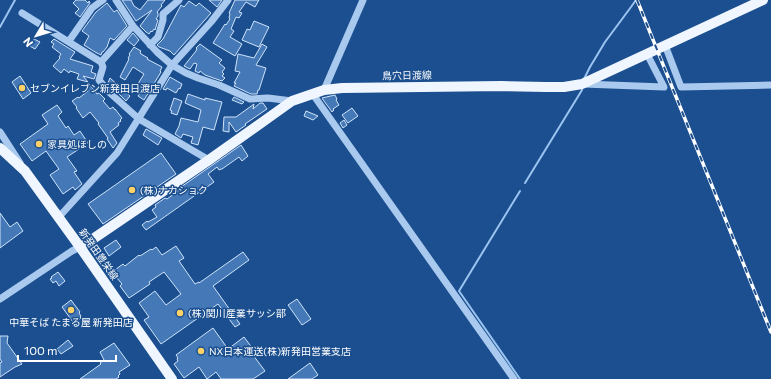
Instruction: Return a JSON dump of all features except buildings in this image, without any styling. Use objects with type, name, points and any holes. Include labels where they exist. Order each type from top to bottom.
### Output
[{"type":"main road","name":"鳥穴日渡線","points":[[80,247],[209,160],[292,100],[324,90],[342,88],[463,86],[564,87],[582,84],[763,0]]},
{"type":"main road","name":"新発田豊栄線","points":[[0,148],[25,171],[172,379]]},
{"type":"street","points":[[69,41],[92,8],[102,0]]},
{"type":"street","points":[[116,0],[134,26],[150,45],[172,65],[186,73],[219,85],[250,99],[268,98],[292,100]]},
{"type":"street","points":[[150,45],[158,37],[164,14],[179,0]]},
{"type":"street","points":[[58,218],[117,153],[172,65],[228,0]]},
{"type":"street","points":[[324,90],[363,0]]},
{"type":"street","points":[[22,13],[101,62],[103,67],[99,80],[139,119],[209,160]]},
{"type":"street","points":[[101,62],[134,26]]},
{"type":"street","points":[[665,45],[681,87],[771,86]]},
{"type":"street","points":[[582,84],[664,87],[647,54]]},
{"type":"street","points":[[312,93],[514,379]]},
{"type":"street","points":[[0,132],[25,171]]},
{"type":"street","points":[[0,299],[80,247]]},
{"type":"waterway","points":[[0,27],[15,0]]},
{"type":"waterway","points":[[584,79],[605,42],[636,0]]},
{"type":"waterway","points":[[525,183],[582,90],[582,87]]},
{"type":"waterway","points":[[520,191],[459,291],[520,379]]},
{"type":"railway","points":[[637,0],[771,332]]},
{"type":"place","name":"セブンイレブン新発田日渡店","points":[[22,88]]},
{"type":"place","name":"家具処ほしの","points":[[39,144]]},
{"type":"place","name":"(株)ナカショク","points":[[132,190]]},
{"type":"place","name":"中華そば たまる屋 新発田店","points":[[71,310]]},
{"type":"place","name":"(株)関川産業サッシ部","points":[[180,313]]},
{"type":"place","name":"NX日本運送(株)新発田営業支店","points":[[201,351]]}]
